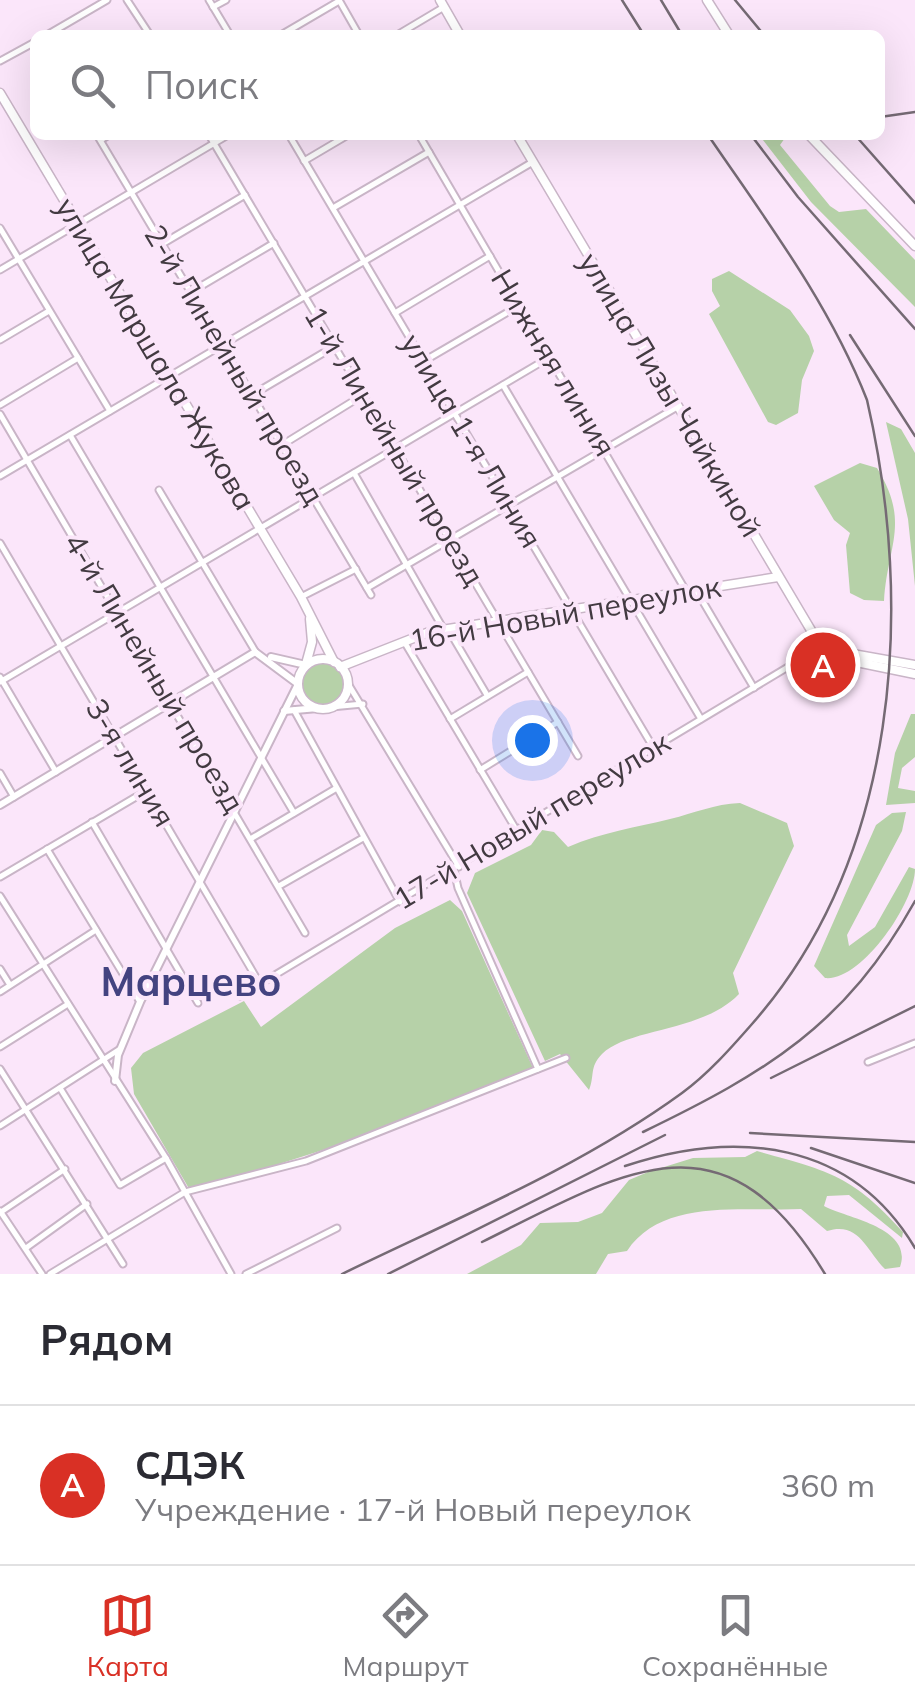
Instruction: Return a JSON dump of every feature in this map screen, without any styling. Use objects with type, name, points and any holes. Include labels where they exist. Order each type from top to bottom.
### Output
[{"type":"main road","points":[[707,0],[726,30]]},
{"type":"main road","points":[[442,4],[457,30]]},
{"type":"main road","name":"улица Маршала Жукова","points":[[0,94],[337,664]]},
{"type":"main road","name":"улица Лизы Чайкиной","points":[[520,140],[778,577],[827,648]]},
{"type":"main road","points":[[813,140],[915,246]]},
{"type":"main road","name":"16-й Новый переулок","points":[[337,664],[355,663],[403,641],[446,629],[778,577]]},
{"type":"main road","points":[[310,614],[312,642],[298,684],[304,700],[318,708],[331,707],[342,698],[355,663]]},
{"type":"main road","points":[[827,648],[915,665]]},
{"type":"main road","points":[[827,648],[842,659],[915,674]]},
{"type":"main road","points":[[306,665],[320,659],[337,664],[347,681]]},
{"type":"street","points":[[56,30],[107,0]]},
{"type":"street","points":[[127,0],[147,30]]},
{"type":"street","points":[[209,0],[227,30]]},
{"type":"street","points":[[213,7],[226,0]]},
{"type":"street","points":[[289,30],[339,0],[356,30]]},
{"type":"street","points":[[404,30],[442,4]]},
{"type":"street","points":[[0,61],[30,45]]},
{"type":"street","name":"2-й Линейный проезд","points":[[100,140],[369,591],[406,564]]},
{"type":"street","name":"1-й Линейный проезд","points":[[212,140],[578,756]]},
{"type":"street","points":[[0,270],[219,140]]},
{"type":"street","name":"улица 1-я Линия","points":[[292,140],[653,747]]},
{"type":"street","points":[[304,160],[339,140]]},
{"type":"street","name":"Нижняя линия","points":[[421,140],[686,591]]},
{"type":"street","points":[[333,208],[428,152]]},
{"type":"street","points":[[0,476],[532,162]]},
{"type":"street","points":[[162,244],[245,195]]},
{"type":"street","points":[[0,228],[110,411]]},
{"type":"street","points":[[191,292],[274,243]]},
{"type":"street","points":[[395,313],[490,256]]},
{"type":"street","points":[[424,360],[520,306]]},
{"type":"street","points":[[0,340],[50,311]]},
{"type":"street","points":[[252,395],[335,346]]},
{"type":"street","points":[[56,772],[1,680],[550,357]]},
{"type":"street","points":[[0,404],[78,358]]},
{"type":"street","points":[[503,385],[702,719]]},
{"type":"street","points":[[282,445],[364,395]]},
{"type":"street","points":[[406,564],[677,407]]},
{"type":"street","name":"4-й Линейный проезд","points":[[0,414],[305,932]]},
{"type":"street","points":[[70,435],[294,813]]},
{"type":"street","points":[[354,473],[488,696]]},
{"type":"street","points":[[115,1080],[120,1050],[140,1002],[298,684],[255,652],[159,490]]},
{"type":"street","name":"3-я линия","points":[[0,543],[261,984]]},
{"type":"street","points":[[301,598],[356,569]]},
{"type":"street","points":[[696,590],[754,688]]},
{"type":"street","points":[[403,641],[516,831]]},
{"type":"street","name":"17-й Новый переулок","points":[[240,996],[653,747],[827,648]]},
{"type":"street","points":[[0,805],[255,652],[306,665]]},
{"type":"street","points":[[450,719],[528,672]]},
{"type":"street","points":[[347,681],[457,868],[458,888],[538,1069]]},
{"type":"street","points":[[331,707],[364,704]]},
{"type":"street","points":[[282,712],[318,708]]},
{"type":"street","points":[[294,710],[400,902]]},
{"type":"street","points":[[480,770],[558,722]]},
{"type":"street","points":[[0,773],[14,797]]},
{"type":"street","points":[[252,838],[335,789]]},
{"type":"street","points":[[0,876],[146,790]]},
{"type":"street","points":[[92,822],[198,1003]]},
{"type":"street","points":[[279,886],[363,838]]},
{"type":"street","points":[[47,849],[140,1002]]},
{"type":"street","points":[[0,896],[166,1158],[228,1273]]},
{"type":"street","points":[[0,992],[96,930]]},
{"type":"street","points":[[0,969],[10,985]]},
{"type":"street","points":[[0,1047],[68,1004]]},
{"type":"street","points":[[868,1062],[915,1043]]},
{"type":"street","points":[[0,1126],[120,1050]]},
{"type":"street","points":[[64,1169],[0,1211],[46,1274],[185,1192],[306,1161],[566,1058]]},
{"type":"street","points":[[0,1069],[123,1264]]},
{"type":"street","points":[[60,1088],[120,1185],[166,1158]]},
{"type":"street","points":[[26,1248],[87,1204]]},
{"type":"street","points":[[246,1274],[337,1228]]},
{"type":"green space","points":[[763,140],[784,140],[780,145],[830,206],[839,212],[866,209],[915,260],[915,307],[811,202]]},
{"type":"green space","points":[[729,271],[790,310],[809,336],[814,351],[802,380],[798,413],[776,425],[768,422],[709,314],[720,306],[712,291],[712,279]]},
{"type":"green space","points":[[886,422],[901,429],[915,453],[915,586],[908,519]]},
{"type":"green space","points":[[860,463],[877,468],[893,504],[894,534],[884,601],[864,600],[850,593],[846,545],[850,533],[834,520],[814,486]]},
{"type":"green space","points":[[323,663],[338,669],[344,684],[338,699],[323,705],[308,699],[302,684],[308,669]]},
{"type":"green space","points":[[911,714],[915,714],[915,757],[902,768],[898,788],[915,791],[915,803],[886,805],[895,753]]},
{"type":"green space","points":[[740,803],[787,823],[794,846],[733,973],[739,994],[706,1016],[614,1046],[595,1063],[589,1090],[560,1054],[545,1061],[467,893],[475,873],[531,845],[542,830],[554,832],[568,847],[606,834]]},
{"type":"green space","points":[[906,812],[902,831],[847,935],[849,946],[875,927],[909,867],[915,869],[906,901],[884,938],[869,954],[839,976],[825,978],[814,966],[876,825],[892,813]]},
{"type":"green space","points":[[450,900],[462,911],[533,1068],[373,1134],[191,1192],[134,1094],[131,1068],[143,1053],[244,1001],[261,1027],[395,928]]},
{"type":"green space","points":[[757,1151],[821,1170],[869,1198],[903,1232],[902,1238],[849,1195],[827,1196],[824,1206],[888,1233],[902,1253],[900,1267],[885,1269],[854,1234],[838,1229],[827,1231],[801,1209],[731,1209],[661,1222],[642,1234],[627,1251],[608,1254],[596,1274],[467,1274],[521,1245],[540,1223],[578,1222],[602,1213],[629,1180],[693,1158],[745,1157]]},
{"type":"railway","points":[[622,0],[641,30]]},
{"type":"railway","points":[[661,0],[679,30]]},
{"type":"railway","points":[[735,0],[760,30]]},
{"type":"railway","points":[[885,116],[915,112]]},
{"type":"railway","points":[[342,1274],[602,1145],[701,1078],[752,1024],[801,958],[839,885],[866,808],[883,727],[890,645],[890,562],[882,480],[867,400],[815,296],[711,140]]},
{"type":"railway","points":[[755,140],[798,197],[915,329]]},
{"type":"railway","points":[[859,140],[915,203]]},
{"type":"railway","points":[[850,335],[915,436]]},
{"type":"railway","points":[[643,1132],[728,1088],[800,1040],[861,981],[915,901]]},
{"type":"railway","points":[[771,1078],[915,1006]]},
{"type":"railway","points":[[750,1133],[915,1142]]},
{"type":"railway","points":[[388,1274],[665,1135]]},
{"type":"railway","points":[[625,1166],[708,1148],[749,1147],[788,1153],[824,1165],[858,1184],[889,1212],[915,1248]]},
{"type":"railway","points":[[811,1148],[915,1183]]},
{"type":"railway","points":[[482,1242],[581,1194],[626,1177],[668,1168],[709,1171],[748,1187],[787,1221],[825,1274]]},
{"type":"place","name":"СДЭК","points":[[823,665]]},
{"type":"district","name":"Марцево","points":[[191,982]]}]
